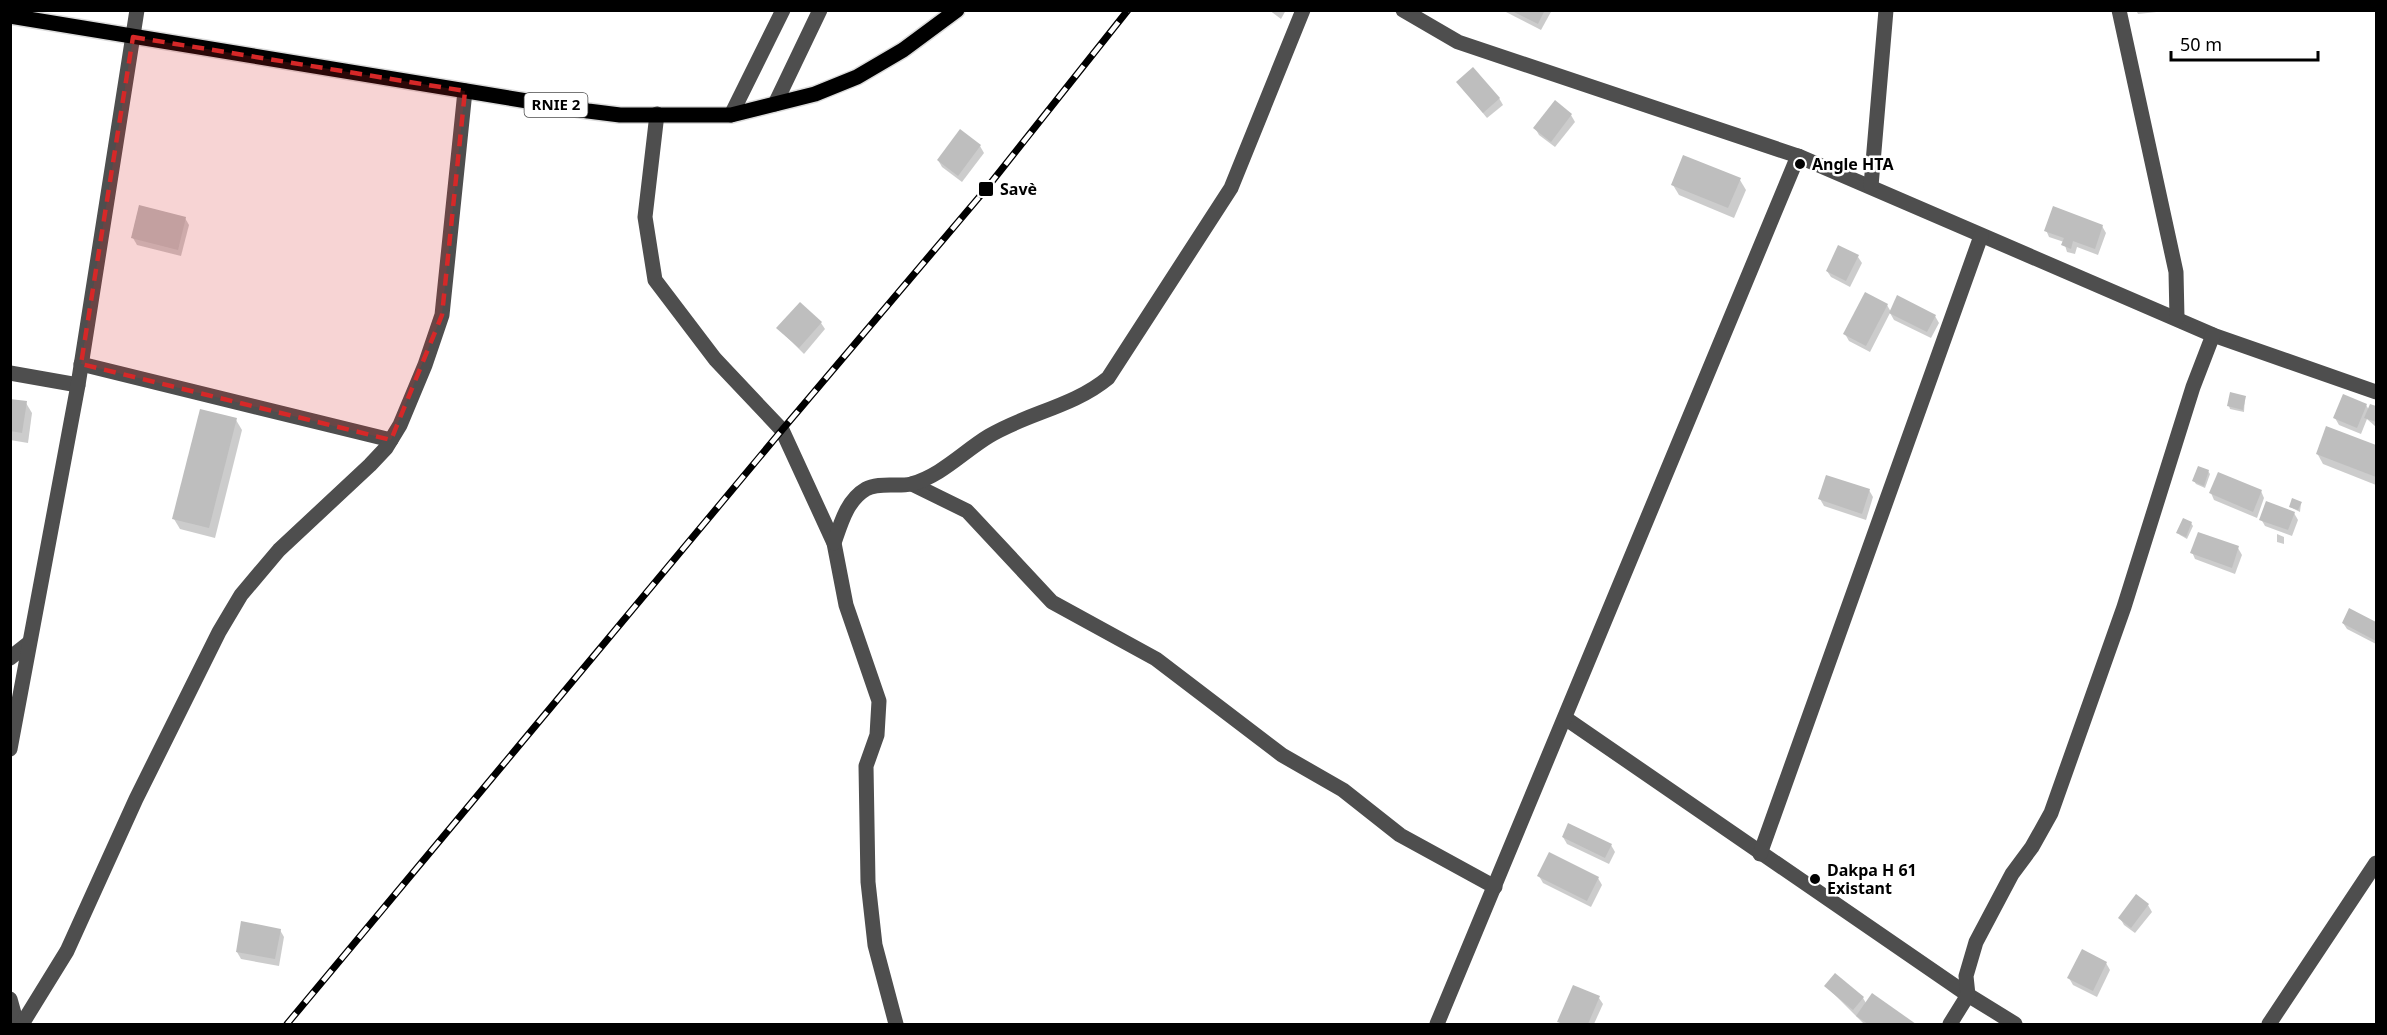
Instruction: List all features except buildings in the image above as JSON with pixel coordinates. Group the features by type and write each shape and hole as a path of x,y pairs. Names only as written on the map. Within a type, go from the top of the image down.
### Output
{"main road":[{"name":"RNIE 2","path":"10,16 133,38 599,112 732,115 815,94 857,77 903,51 957,10"}],"street":[{"path":"10,749 78,385 137,10"},
{"path":"732,115 783,10"},
{"path":"775,104 820,10"},
{"path":"834,543 844,514 855,497 868,487 912,484 953,462 990,436 1091,391 1108,378 1232,188 1303,10"},
{"path":"1402,10 1458,42 1798,156 2213,335 2376,392"},
{"path":"1871,186 1886,10"},
{"path":"2119,10 2176,272 2176,318"},
{"path":"22,1024 67,951 140,790 219,632 241,595 272,558 370,465 391,440 421,376 442,315 465,91"},
{"path":"657,114 645,217 655,280 715,359 782,430 834,543 846,605 879,701 877,735 866,766 868,882 875,945 896,1024"},
{"path":"1437,1024 1798,156"},
{"path":"1760,854 1981,236"},
{"path":"1950,1024 1968,995 1966,976 1976,942 2012,874 2032,847 2051,813 2124,607 2193,387 2213,335"},
{"path":"81,364 391,440"},
{"path":"10,373 78,385"},
{"path":"912,484 967,511 1052,602 1156,659 1282,756 1343,790 1400,835 1495,887"},
{"path":"10,658 29,643"},
{"path":"1565,718 1760,854 1968,995 2015,1024"},
{"path":"2269,1024 2376,862"},
{"path":"10,999 18,1024"}],"highlighted area":[{"path":"133,37 465,91 442,315 391,440 81,364"}],"railway":[{"path":"287,1024 986,189 1128,10"}],"place":[{"name":"Angle HTA","path":"1800,164"},
{"name":"Savè","path":"986,189"},
{"name":"Dakpa H 61 Existant","path":"1815,879"}]}
